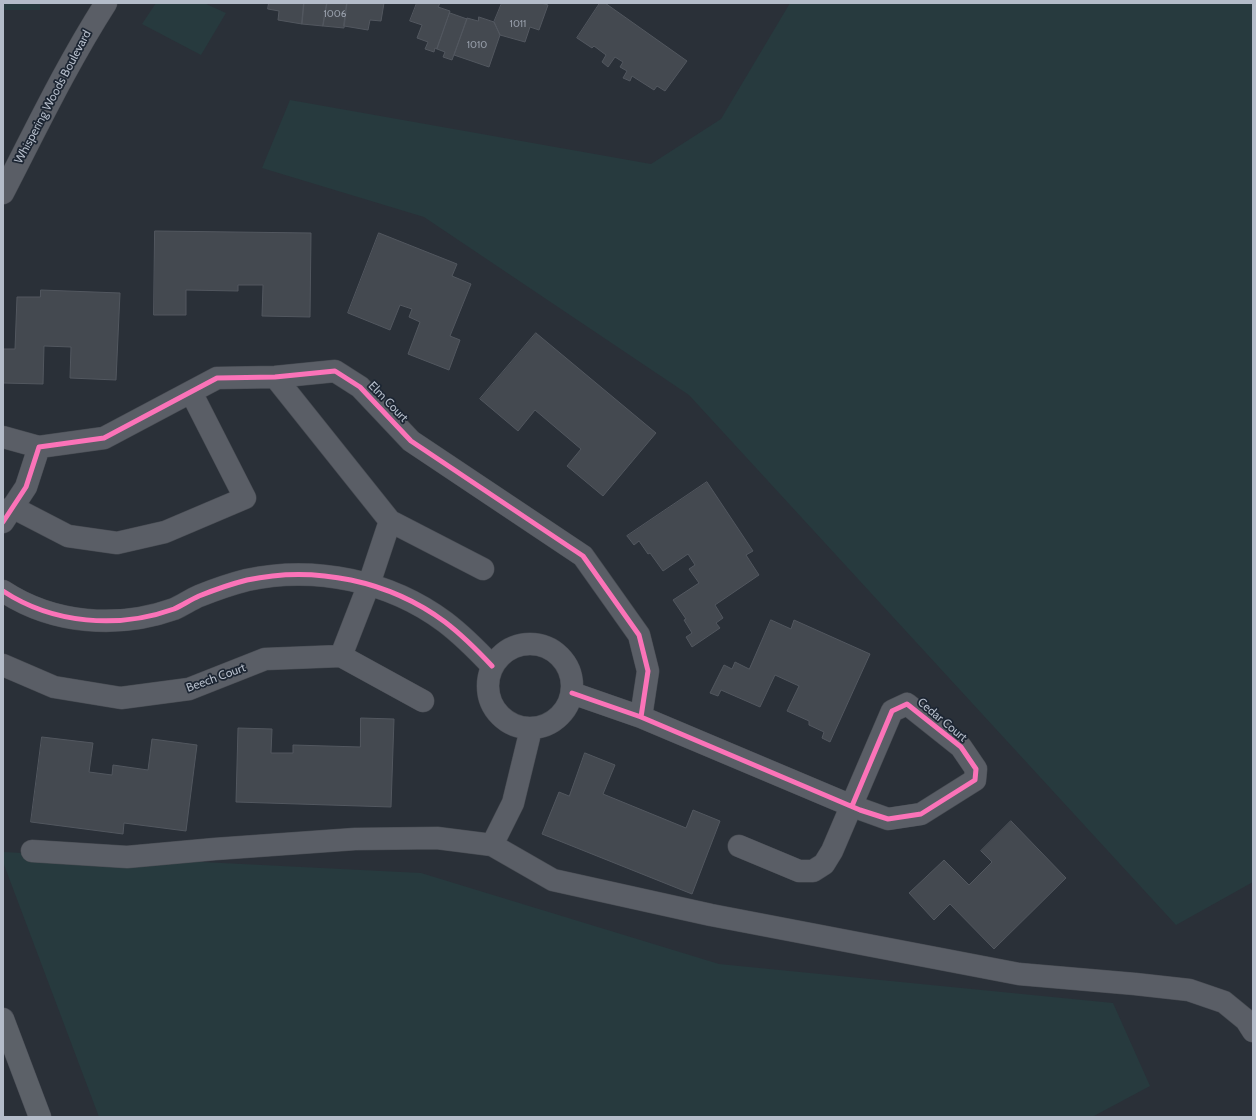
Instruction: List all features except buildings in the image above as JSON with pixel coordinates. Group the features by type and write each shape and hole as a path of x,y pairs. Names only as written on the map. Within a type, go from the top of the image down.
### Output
{"main road":[{"path":"3,1019 40,1117"}],"street":[{"name":"Whispering Woods Boulevard","path":"3,193 77,50 106,3"},
{"name":"Elm Court","path":"3,437 39,447 104,438 217,378 274,377 335,371 360,387 411,440 583,556 639,635 648,671 640,717"},
{"path":"274,377 390,521 483,568"},
{"path":"39,447 26,487 8,515 68,536 117,543 165,532 245,498 192,392"},
{"path":"390,521 369,584 341,656 423,700"},
{"path":"3,591 25,603 43,610 83,620 103,621 144,617 175,608 198,596 248,580 273,576 325,576 369,584 400,596 423,608 465,638 492,666"},
{"path":"528,643 546,646 557,653 566,663 572,680 572,693 562,714 548,724 531,729 513,726 502,719 493,709 487,692 488,674 492,666 503,652 515,646 528,643"},
{"name":"Beech Court","path":"3,665 54,687 121,698 190,689 265,659 341,656"},
{"name":"Cedar Court","path":"572,693 640,717 852,806 888,819 921,814 975,780 976,769 960,747 908,704 892,711 852,806"},
{"path":"492,845 513,803 531,729"},
{"path":"739,846 799,871 813,871 824,864 832,851 852,806"},
{"path":"32,851 127,857 355,839 437,838 492,845 554,880 711,915 1019,974 1189,990 1224,1002 1246,1020 1253,1031"}],"green space":[{"path":"3,3 40,3 40,10 3,10"},
{"path":"156,3 204,3 226,13 201,55 142,24"},
{"path":"790,3 1253,3 1253,882 1176,925 689,395 424,217 262,168 290,100 651,164 721,119"},
{"path":"3,852 421,873 719,964 1113,1003 1150,1086 1092,1117 99,1117 3,862"}],"cycle path":[{"path":"3,522 26,487 39,447 104,438 217,378 275,377 335,371 360,387 411,441 583,556 639,635 648,671 641,717"},
{"path":"3,591 22,602 43,611 86,620 108,621 131,619 174,609 211,592 247,580 299,574 325,576 351,580 376,587 400,596 423,608 445,622 457,632 492,666"},
{"path":"572,693 641,717 860,810 888,819 921,814 975,780 976,769 961,747 907,704 892,711 852,806"}]}
